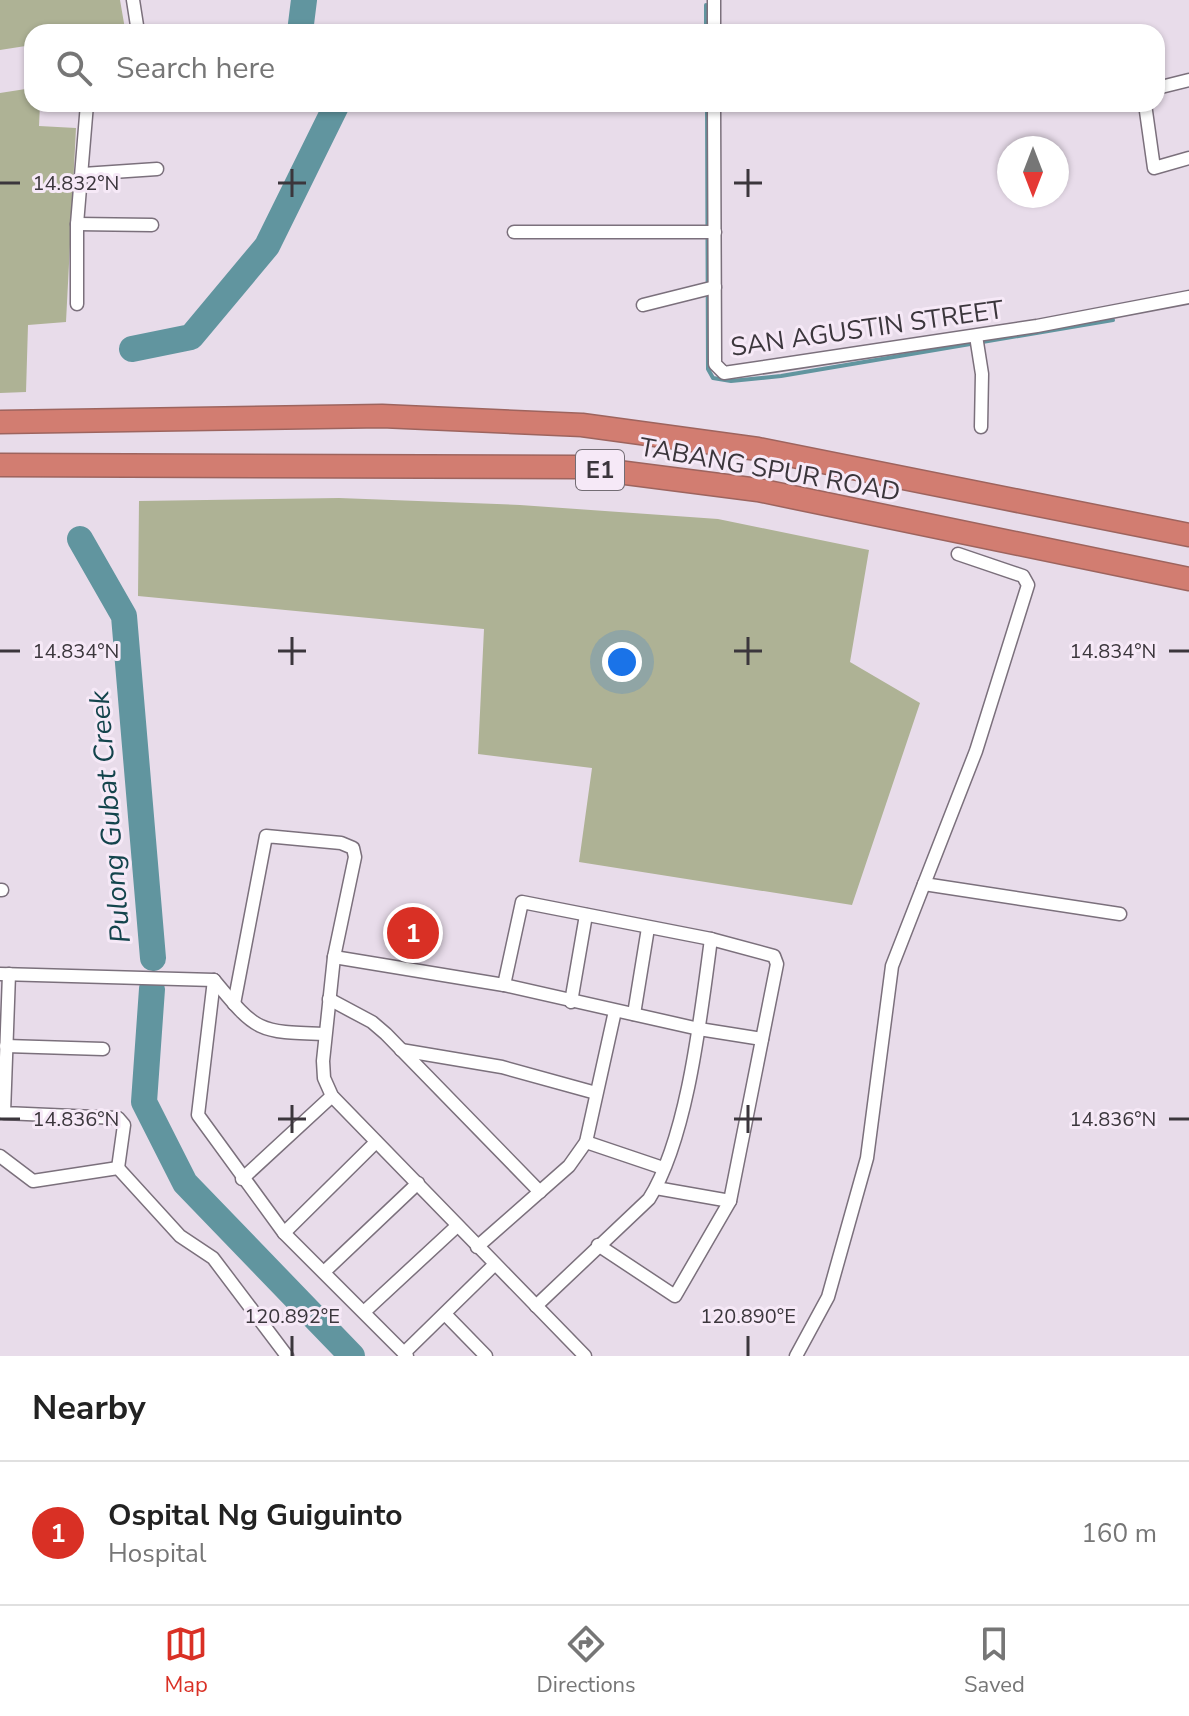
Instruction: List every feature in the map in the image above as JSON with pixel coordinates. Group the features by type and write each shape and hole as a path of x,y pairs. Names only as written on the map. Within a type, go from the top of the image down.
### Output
{"highway":[{"name":"TABANG SPUR ROAD","path":"0,422 382,416 582,425 758,449 1189,535"},
{"name":"TABANG SPUR ROAD","path":"0,465 579,467 758,490 1189,579"}],"street":[{"path":"714,0 714,24"},
{"path":"133,2 137,24"},
{"path":"1165,86 1189,80"},
{"path":"77,304 77,224 87,112"},
{"name":"SAN AGUSTIN STREET","path":"714,112 715,364 724,373 976,336 1189,297"},
{"path":"1146,112 1154,168 1189,158"},
{"path":"83,174 157,169"},
{"path":"77,224 152,225"},
{"path":"514,232 715,232"},
{"path":"643,305 715,287"},
{"path":"976,336 982,374 981,427"},
{"path":"796,1356 828,1297 867,1158 892,966 976,751 1028,585 1023,576 958,554"},
{"path":"234,1004 266,836 341,843 353,848 355,857 334,957 325,1034 324,1078 332,1096 585,1356"},
{"path":"924,884 1120,914"},
{"path":"504,985 522,902 711,939 774,956 777,964 730,1201 675,1296 598,1245"},
{"path":"571,1002 586,915"},
{"path":"634,1014 648,928"},
{"path":"536,1306 649,1199 656,1188 699,1029 711,939"},
{"path":"334,957 504,985 699,1029 762,1039"},
{"path":"118,1168 124,1125 118,1118 4,1113 4,974 214,980 249,1022 259,1028 325,1034"},
{"path":"214,980 198,1115 284,1233 406,1354 494,1265"},
{"path":"329,999 372,1022 540,1192"},
{"path":"477,1247 569,1166 586,1142 615,1011"},
{"path":"6,1046 103,1049"},
{"path":"400,1049 502,1067 596,1093"},
{"path":"242,1179 332,1096"},
{"path":"284,1233 376,1142"},
{"path":"586,1142 663,1168"},
{"path":"0,1156 33,1181 118,1168"},
{"path":"118,1168 180,1236 213,1258 287,1356"},
{"path":"324,1272 418,1183"},
{"path":"656,1188 730,1201"},
{"path":"364,1312 457,1226"},
{"path":"445,1314 486,1356"}],"green space":[{"path":"0,0 120,0 124,24 24,24 24,46 0,50"},
{"path":"24,89 24,112 40,112 39,126 76,128 66,322 28,325 26,392 0,393 0,93"},
{"path":"339,498 520,505 718,519 869,550 850,662 920,703 852,905 579,862 592,768 478,754 484,629 138,596 139,501"}],"waterway":[{"name":"Pulong Gubat Creek","path":"301,24 304,0"},
{"path":"706,5 706,24"},
{"name":"Pulong Gubat Creek","path":"132,349 191,337 267,246 333,112"},
{"path":"707,112 708,369 713,378 731,381 781,376 1113,320"},
{"name":"Pulong Gubat Creek","path":"80,539 124,616 153,958"},
{"name":"Pulong Gubat Creek","path":"152,989 144,1102 185,1183 352,1356"}],"place":[{"name":"Ospital Ng Guiguinto","path":"413,933"}]}
